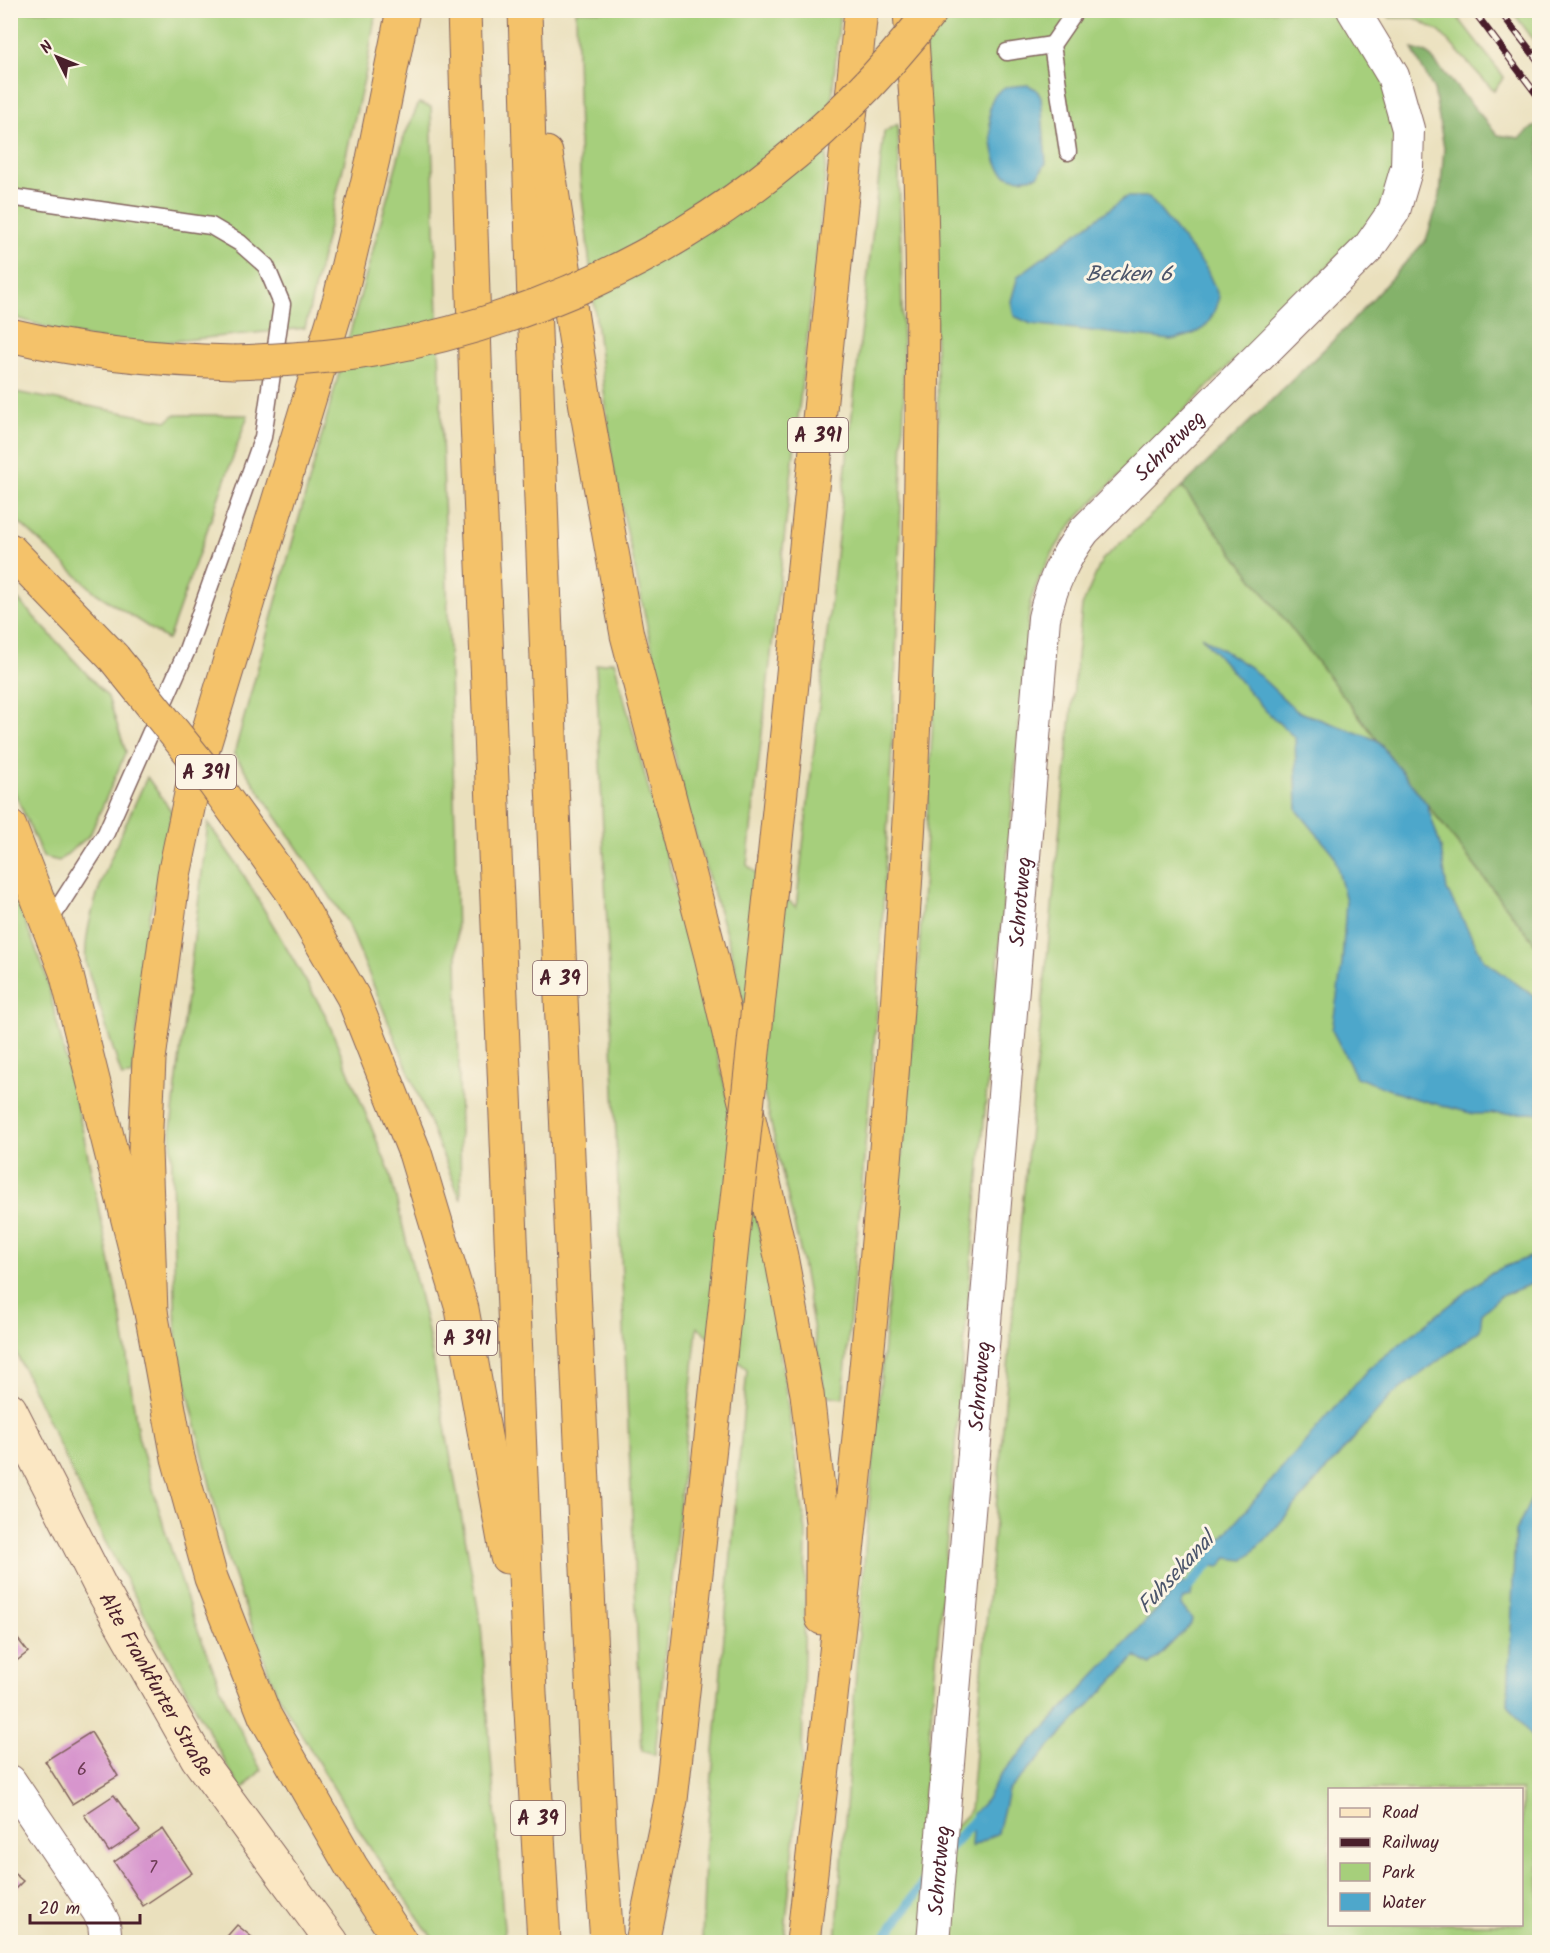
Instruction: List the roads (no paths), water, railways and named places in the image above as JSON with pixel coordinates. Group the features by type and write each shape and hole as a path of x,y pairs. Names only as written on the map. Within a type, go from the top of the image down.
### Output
{"highway":[{"path":"151,1312 145,1150 149,1059 174,875 195,775 340,298 374,159 403,10"},
{"name":"A 39","path":"464,10 477,433 530,1693 544,1942"},
{"name":"A 391","path":"642,1942 672,1800 774,859 861,10"},
{"path":"803,1942 851,1528 898,998 916,694 922,380 920,179 910,10"},
{"path":"10,335 106,354 170,361 234,362 304,359 373,350 442,336 553,299 638,261 698,226 756,186 809,143 860,96 932,10"},
{"path":"525,11 586,407 627,635 711,956 781,1256 807,1395 822,1522 822,1768"},
{"name":"A 39","path":"525,11 536,404 562,1036 600,1845 607,1942"},
{"name":"A 391","path":"10,550 114,658 209,776 291,890 353,997 419,1164 462,1309 530,1693"},
{"path":"10,827 49,922 66,972 151,1312 178,1458 211,1578 265,1716 351,1866 401,1942"}],"street":[{"name":"Schrotweg","path":"933,1942 1044,618 1061,565 1084,531 1369,247 1394,211 1407,167 1408,129 1393,76 1353,10"},
{"name":"Alte Frankfurter Straße","path":"10,1409 100,1586 197,1758 332,1942"},
{"path":"10,1781 98,1911 104,1923 106,1942"}],"lane":[{"path":"1068,152 1052,45 1076,10"},
{"path":"1007,51 1052,45"},
{"path":"10,197 212,226 240,243 266,266 282,304 263,437 188,650 106,834 49,922"}],"water":[{"path":"1028,85 1036,89 1041,97 1046,163 1038,176 1025,179 1007,175 997,163 992,144 990,107 1000,90 1011,86"},
{"name":"Becken 6","path":"1126,197 1149,197 1206,268 1219,297 1212,316 1204,328 1191,335 1171,340 1031,324 1014,316 1011,301 1018,276"},
{"path":"1201,636 1250,667 1297,711 1377,740 1427,804 1441,848 1447,890 1484,960 1539,1000 1539,1113 1474,1114 1406,1096 1356,1077 1332,1030 1342,964 1346,901 1334,855 1297,810 1295,738 1266,711"},
{"path":"1539,1253 1539,1281 1501,1296 1482,1313 1480,1330 1391,1396 1266,1539 1244,1560 1227,1558 1219,1567 1208,1565 1207,1557 1214,1547 1368,1369 1492,1272"},
{"path":"1539,1484 1540,1748 1508,1704 1515,1532"},
{"path":"1182,1583 1188,1583 1192,1589 1191,1597 1184,1599 1181,1605 1192,1619 1191,1624 1150,1665 1136,1656 1008,1791 998,1833 971,1847 973,1814 986,1800 1001,1774"}],"waterway":[{"name":"Fuhsekanal","path":"1181,1595 1217,1555"},
{"name":"Fuhsekanal","path":"950,1847 982,1812"},
{"name":"Fuhsekanal","path":"882,1942 930,1874"}],"railway":[{"path":"1473,10 1540,99"},
{"path":"1499,10 1540,63"}]}
